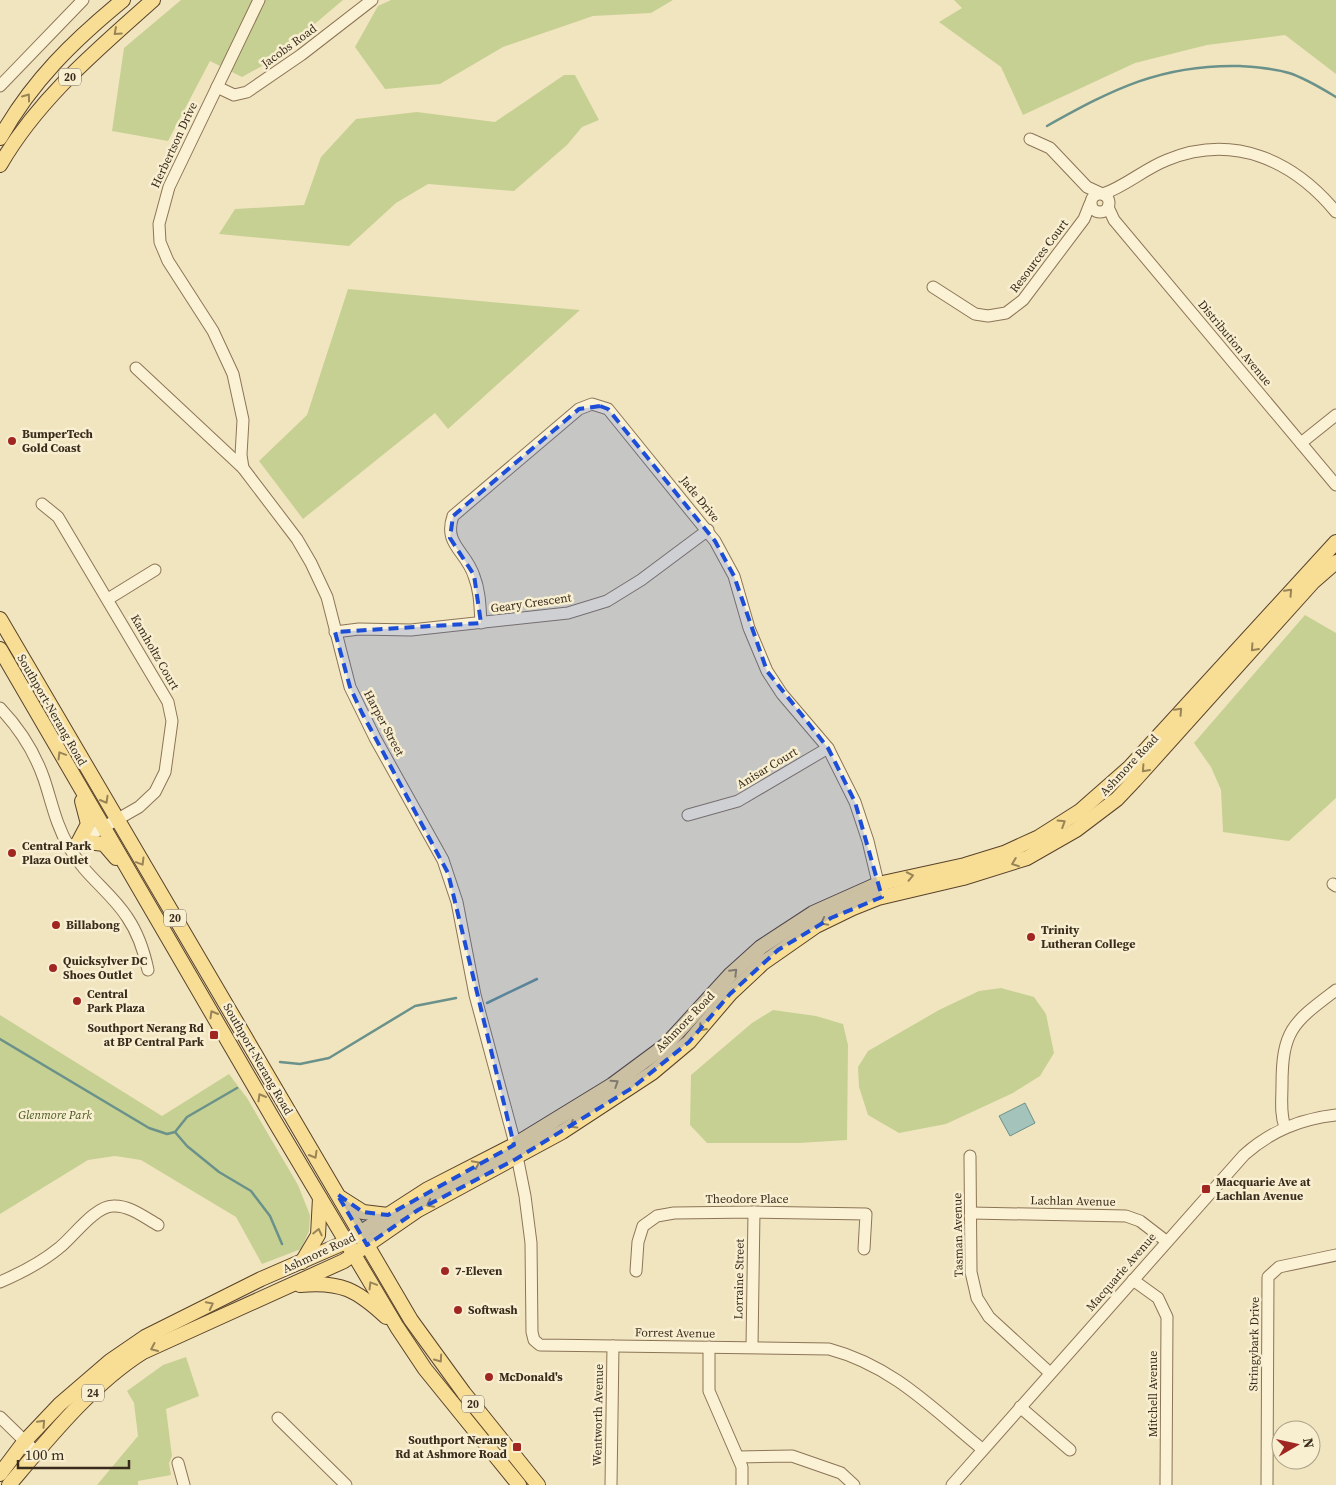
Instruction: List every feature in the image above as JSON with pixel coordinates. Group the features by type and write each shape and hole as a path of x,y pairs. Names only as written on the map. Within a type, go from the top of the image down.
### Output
{"main road":[{"name":"20","path":"0,138 51,64 80,35 123,0"},
{"name":"20","path":"0,165 21,130 40,108 77,69 153,0"},
{"name":"Ashmore Road","path":"9,1485 102,1383 125,1364 144,1352 292,1286 354,1255 363,1240 390,1222 418,1210 515,1152 562,1132 652,1073 689,1042 730,994 778,950 880,891 1004,853 1039,837 1080,812 1130,767 1336,542"},
{"name":"Ashmore Road","path":"880,891 963,878 1006,866 1051,845 1096,815 1135,780 1313,582 1336,562"},
{"name":"Southport-Nerang Road","path":"0,619 110,823 411,1320 444,1366 538,1485"},
{"name":"Southport-Nerang Road","path":"0,648 78,782 110,823 128,868 397,1327 425,1369 520,1485"},
{"path":"74,844 87,828 88,820 78,782"},
{"path":"74,844 104,844 120,864 128,868"},
{"path":"336,1194 363,1212 390,1222 378,1264"},
{"path":"301,1262 318,1235 320,1197"},
{"name":"Ashmore Road","path":"0,1474 24,1442 60,1404 94,1373 145,1337 261,1279 346,1242 363,1240"},
{"path":"292,1286 319,1284 345,1287 370,1303 397,1327"}],"street":[{"path":"0,86 83,0"},
{"name":"Herbertson Drive","path":"242,468 241,455 244,430 239,393 225,352 168,262 160,242 159,224 169,187 259,0"},
{"name":"Jacobs Road","path":"217,87 234,94 247,92 301,55 372,0"},
{"name":"Distribution Avenue","path":"1030,139 1050,148 1087,187 1336,485"},
{"path":"1100,203 1116,190 1170,159 1200,152 1232,151 1256,155 1282,164 1312,185 1336,212"},
{"name":"Resources Court","path":"933,287 968,311 981,316 995,316 1010,311 1023,300 1084,219 1100,203"},
{"name":"Harper Street","path":"136,368 242,468 297,539 311,563 326,597 350,688 436,847 448,873 457,902 475,994 515,1152"},
{"name":"Jade Drive","path":"481,623 479,595 474,575 450,538 448,528 453,516 579,409 592,404 608,409 708,530 734,576 749,628 767,671 782,694 828,748 855,802 868,841 880,891"},
{"path":"1301,443 1336,415"},
{"name":"Kamholtz Court","path":"42,504 58,517 168,702 172,716 165,772 155,792 138,807 74,844"},
{"name":"Geary Crescent","path":"335,632 359,629 410,630 568,614 607,601 641,580 708,530"},
{"path":"108,599 156,570"},
{"path":"0,708 20,731 36,761 56,822 74,844 85,871 128,917 142,944 148,970"},
{"name":"Anisar Court","path":"688,815 738,801 828,748"},
{"path":"1286,1127 1282,1114 1282,1058 1285,1045 1296,1023 1336,990"},
{"name":"Macquarie Avenue","path":"957,1483 982,1449 1244,1155 1260,1141 1286,1127 1310,1119 1336,1115"},
{"name":"Forrest Avenue","path":"515,1152 530,1230 532,1332 534,1340 540,1345 829,1349 856,1356 894,1376 982,1449"},
{"name":"Tasman Avenue","path":"970,1156 971,1272 977,1298 989,1317 1050,1373"},
{"path":"0,1282 22,1273 59,1248 97,1212 110,1205 124,1207 158,1225"},
{"name":"Lorraine Street","path":"752,1347 754,1212"},
{"name":"Theodore Place","path":"636,1271 638,1242 643,1226 657,1216 674,1213 866,1214 864,1249"},
{"name":"Lachlan Avenue","path":"971,1213 1126,1216 1140,1221 1166,1241"},
{"name":"Stringybark Drive","path":"1267,1485 1268,1277 1279,1267 1336,1255"},
{"name":"Mitchell Avenue","path":"1136,1276 1159,1291 1167,1322 1166,1485"},
{"name":"Wentworth Avenue","path":"612,1485 613,1346"},
{"path":"709,1347 709,1391 742,1467 742,1485"},
{"path":"1020,1407 1070,1450"},
{"path":"0,1418 37,1453"},
{"path":"278,1418 346,1485"},
{"path":"738,1457 792,1456 841,1473 854,1485"},
{"path":"178,1463 184,1485"}],"highlighted area":[{"path":"600,406 608,409 715,541 734,576 767,671 828,748 855,802 882,897 831,918 778,950 730,994 689,1042 632,1088 516,1159 418,1210 367,1245 337,1194 363,1212 388,1215 514,1145 448,873 362,713 350,687 335,632 481,623 474,575 450,538 453,516 579,409"}],"green space":[{"path":"181,0 343,0 271,61 242,77 210,61 168,141 112,131 124,48"},
{"path":"391,0 673,0 651,13 593,16 503,47 440,84 385,89 355,47 378,6"},
{"path":"954,0 1336,0 1336,74 1285,35 1207,45 1135,63 1023,115 1001,67 939,22 962,8"},
{"path":"564,75 575,75 599,120 582,127 567,145 514,191 428,184 396,203 349,246 219,234 235,209 304,205 321,157 356,119 417,112 495,122"},
{"path":"348,289 580,310 448,429 435,413 303,519 259,461 307,415"},
{"path":"1305,615 1336,633 1336,798 1289,841 1223,832 1221,790 1211,767 1194,743"},
{"path":"1001,988 1034,997 1046,1014 1054,1053 1040,1076 1013,1093 946,1124 899,1133 868,1115 859,1087 858,1067 868,1051 939,1010 979,991"},
{"path":"773,1010 816,1016 843,1024 848,1045 847,1140 799,1143 707,1143 690,1125 691,1075 752,1023"},
{"name":"Glenmore Park","path":"0,1015 162,1116 229,1074 247,1098 298,1185 310,1215 309,1231 301,1249 262,1264 236,1217 141,1160 115,1156 88,1160 0,1214"},
{"path":"186,1357 199,1396 166,1409 172,1456 169,1463 171,1475 138,1481 138,1485 97,1485 138,1436 134,1403 127,1391 163,1365"}],"water":[{"path":"1025,1103 1035,1123 1010,1136 999,1116"}],"waterway":[{"path":"1047,126 1094,101 1139,81 1186,69 1212,66 1246,66 1283,71 1307,80 1336,97"},
{"path":"487,1003 537,979"},
{"path":"280,1062 300,1064 329,1058 415,1006 456,998"},
{"path":"0,1039 149,1128 167,1134 175,1132 187,1117 237,1088"},
{"path":"175,1132 187,1146 219,1172 251,1191 270,1216 282,1244"}],"place":[{"name":"BumperTech Gold Coast","path":"12,441"},
{"name":"Central Park Plaza Outlet","path":"12,853"},
{"name":"Billabong","path":"56,925"},
{"name":"Trinity Lutheran College","path":"1031,937"},
{"name":"Quicksylver DC Shoes Outlet","path":"53,968"},
{"name":"Central Park Plaza","path":"77,1001"},
{"name":"Southport Nerang Rd at BP Central Park","path":"214,1035"},
{"name":"Macquarie Ave at Lachlan Avenue","path":"1206,1189"},
{"name":"7-Eleven","path":"445,1271"},
{"name":"Softwash","path":"458,1310"},
{"name":"McDonald's","path":"489,1377"},
{"name":"Southport Nerang Rd at Ashmore Road","path":"517,1447"}]}
